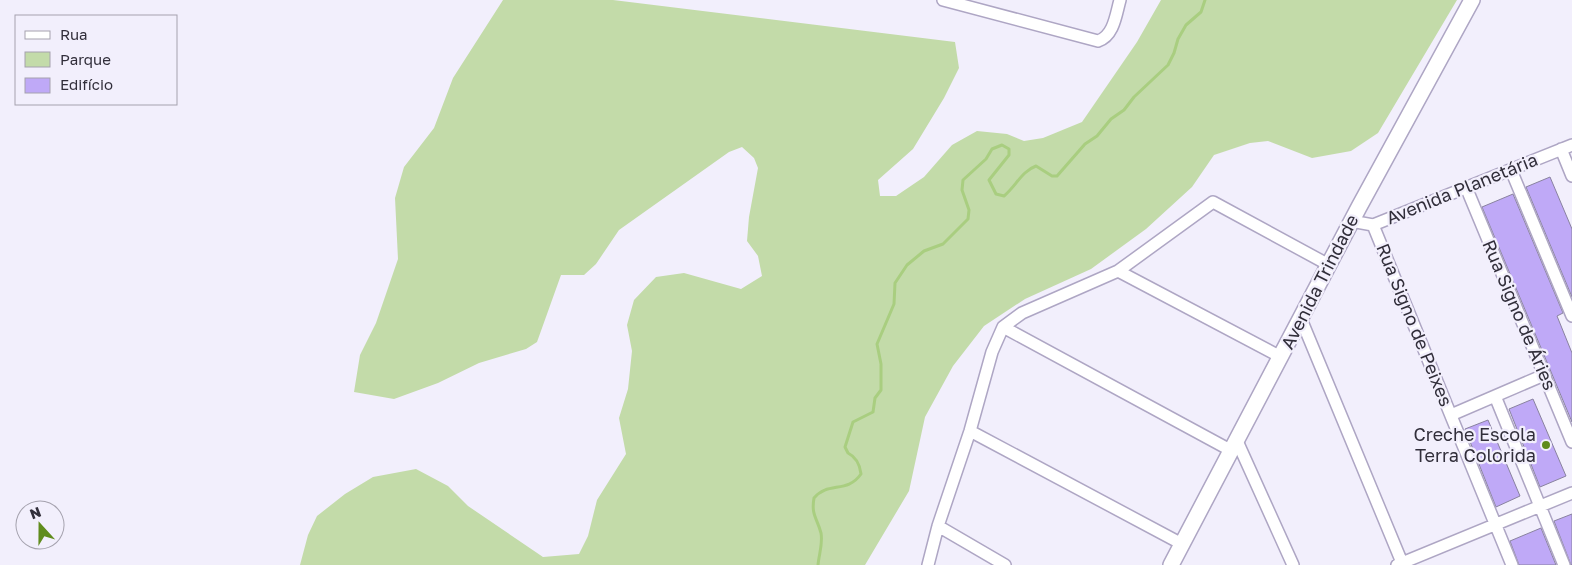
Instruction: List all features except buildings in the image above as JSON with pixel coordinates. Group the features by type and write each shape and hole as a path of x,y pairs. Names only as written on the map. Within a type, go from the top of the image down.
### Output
{"main road":[{"name":"Avenida Trindade","path":"1171,565 1351,221 1472,0"}],"street":[{"path":"943,0 1098,41 1104,38 1111,30 1120,0"},
{"path":"1567,147 1572,176"},
{"name":"Avenida Planetária","path":"1351,221 1373,225 1567,147"},
{"path":"1511,170 1572,316"},
{"name":"Rua Signo de Áries","path":"1466,187 1572,442"},
{"path":"928,565 938,526 970,431 992,352 1004,327 1022,313 1118,271 1213,202 1329,265"},
{"name":"Rua Signo de Peixes","path":"1373,225 1512,565"},
{"path":"1118,271 1281,357"},
{"path":"1301,319 1401,564 1572,493"},
{"path":"1004,327 1234,446 1293,565"},
{"path":"1451,415 1544,375"},
{"path":"1495,396 1564,565"},
{"path":"970,431 1182,544"},
{"path":"938,526 1005,565"}],"green space":[{"path":"503,0 613,0 955,42 959,68 944,98 913,149 878,180 880,196 896,196 924,177 952,145 977,131 1007,134 1024,141 1043,138 1082,122 1137,42 1161,0 1457,0 1378,133 1351,151 1312,158 1268,141 1250,143 1214,155 1192,187 1146,229 1091,269 1025,299 984,326 953,366 925,417 909,491 865,565 300,565 308,535 317,516 345,494 373,477 416,469 448,486 468,506 543,557 579,554 588,536 597,500 626,454 619,418 628,389 632,351 627,325 634,300 656,277 684,273 741,289 762,276 758,256 747,241 749,217 758,168 754,158 742,147 729,152 619,230 596,264 584,275 561,275 537,342 526,349 479,363 438,383 394,399 354,392 360,355 376,323 398,259 395,198 404,167 434,128 453,78"}],"waterway":[{"path":"818,565 821,533 814,513 814,498 825,490 850,484 861,474 860,467 845,447 853,422 873,412 875,398 881,390 881,364 877,344 894,304 895,283 907,265 924,251 943,244 968,219 969,210 962,190 963,180 986,159 992,149 1002,145 1009,149 1009,155 989,180 996,194 1004,196 1027,171 1036,166 1052,176 1057,176 1085,144 1097,136 1111,119 1124,110 1134,97 1168,65 1178,39 1186,25 1201,12 1205,0"}],"place":[{"name":"Creche Escola Terra Colorida","path":"1546,445"}]}
